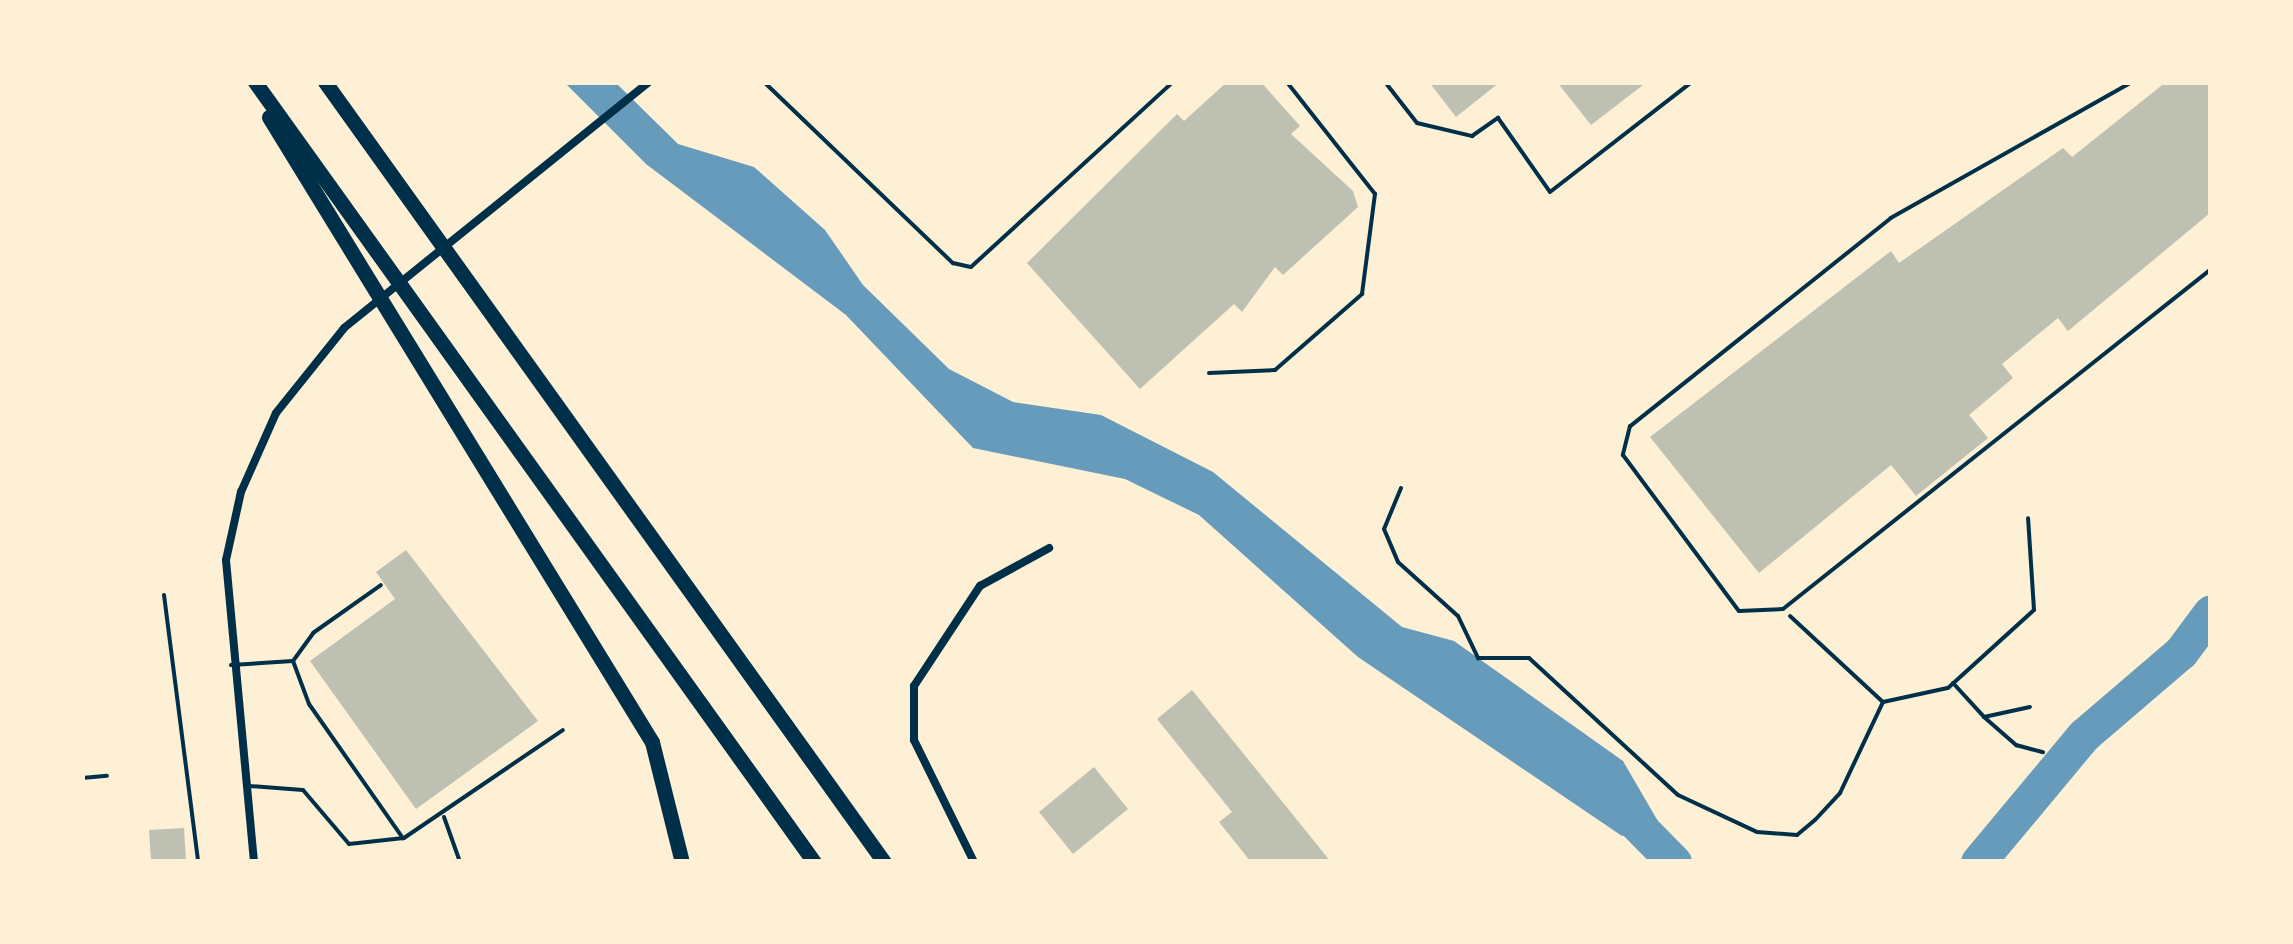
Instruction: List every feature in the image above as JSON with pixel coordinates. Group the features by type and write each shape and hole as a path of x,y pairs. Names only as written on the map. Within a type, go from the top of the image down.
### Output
{"highway":[{"path":"253,82 814,862"},
{"path":"253,82 350,254 652,742 682,862"},
{"path":"325,82 884,862"}],"street":[{"path":"254,862 232,666 230,532 276,413 344,328 578,134 645,85"},
{"path":"974,862 914,740 914,686 980,586 1049,548"}],"lane":[{"path":"768,84 953,262 972,267 1173,82"},
{"path":"1209,373 1276,370 1362,294 1374,194 1287,82"},
{"path":"1385,82 1418,123 1472,136 1498,118 1550,192 1692,82"},
{"path":"2132,82 1891,218 1630,426 1624,456 1739,611 1783,609 2210,270"},
{"path":"232,666 293,661 313,633 381,585"},
{"path":"164,595 198,862"},
{"path":"293,661 308,704 404,838"},
{"path":"248,786 303,790 349,844 404,838 444,818 563,730"},
{"path":"82,778 107,776"},
{"path":"444,818 460,862"}],"path":[{"path":"1401,488 1384,530 1398,562 1458,616 1478,658 1529,658 1678,795 1757,832 1797,835 1814,820 1840,793 1883,702"},
{"path":"1883,702 1953,684 2034,610 2028,518"},
{"path":"1783,609 1883,702"},
{"path":"1953,684 2016,745 2043,752"},
{"path":"1984,717 2030,707"}],"water":[{"path":"565,83 616,83 678,144 754,167 825,230 863,285 949,369 1013,402 1101,415 1213,472 1402,627 1454,641 1623,761 1659,823 1622,836 1358,657 1199,515 1125,479 973,448 846,315 646,164"}],"building":[{"path":"1227,82 1261,82 1300,126 1291,134 1353,191 1358,207 1283,275 1275,267 1242,312 1234,304 1140,389 1027,263 1177,114 1184,121"},
{"path":"1429,82 1500,82 1456,117"},
{"path":"1557,82 1647,82 1591,125"},
{"path":"2166,82 2210,82 2210,213 2068,331 2058,318 2002,364 2013,378 1969,415 1988,438 1916,496 1891,465 1759,573 1650,437 1891,251 1899,263 2063,148 2072,157"},
{"path":"406,550 538,721 416,809 310,661 395,599 376,572"},
{"path":"1192,690 1331,862 1251,862 1219,822 1232,812 1157,719"},
{"path":"1094,767 1128,809 1073,854 1039,812"},
{"path":"184,828 186,862 151,862 149,830"}],"waterway":[{"path":"1978,862 2084,735 2181,652 2210,613"},
{"path":"1608,795 1674,862"}]}
